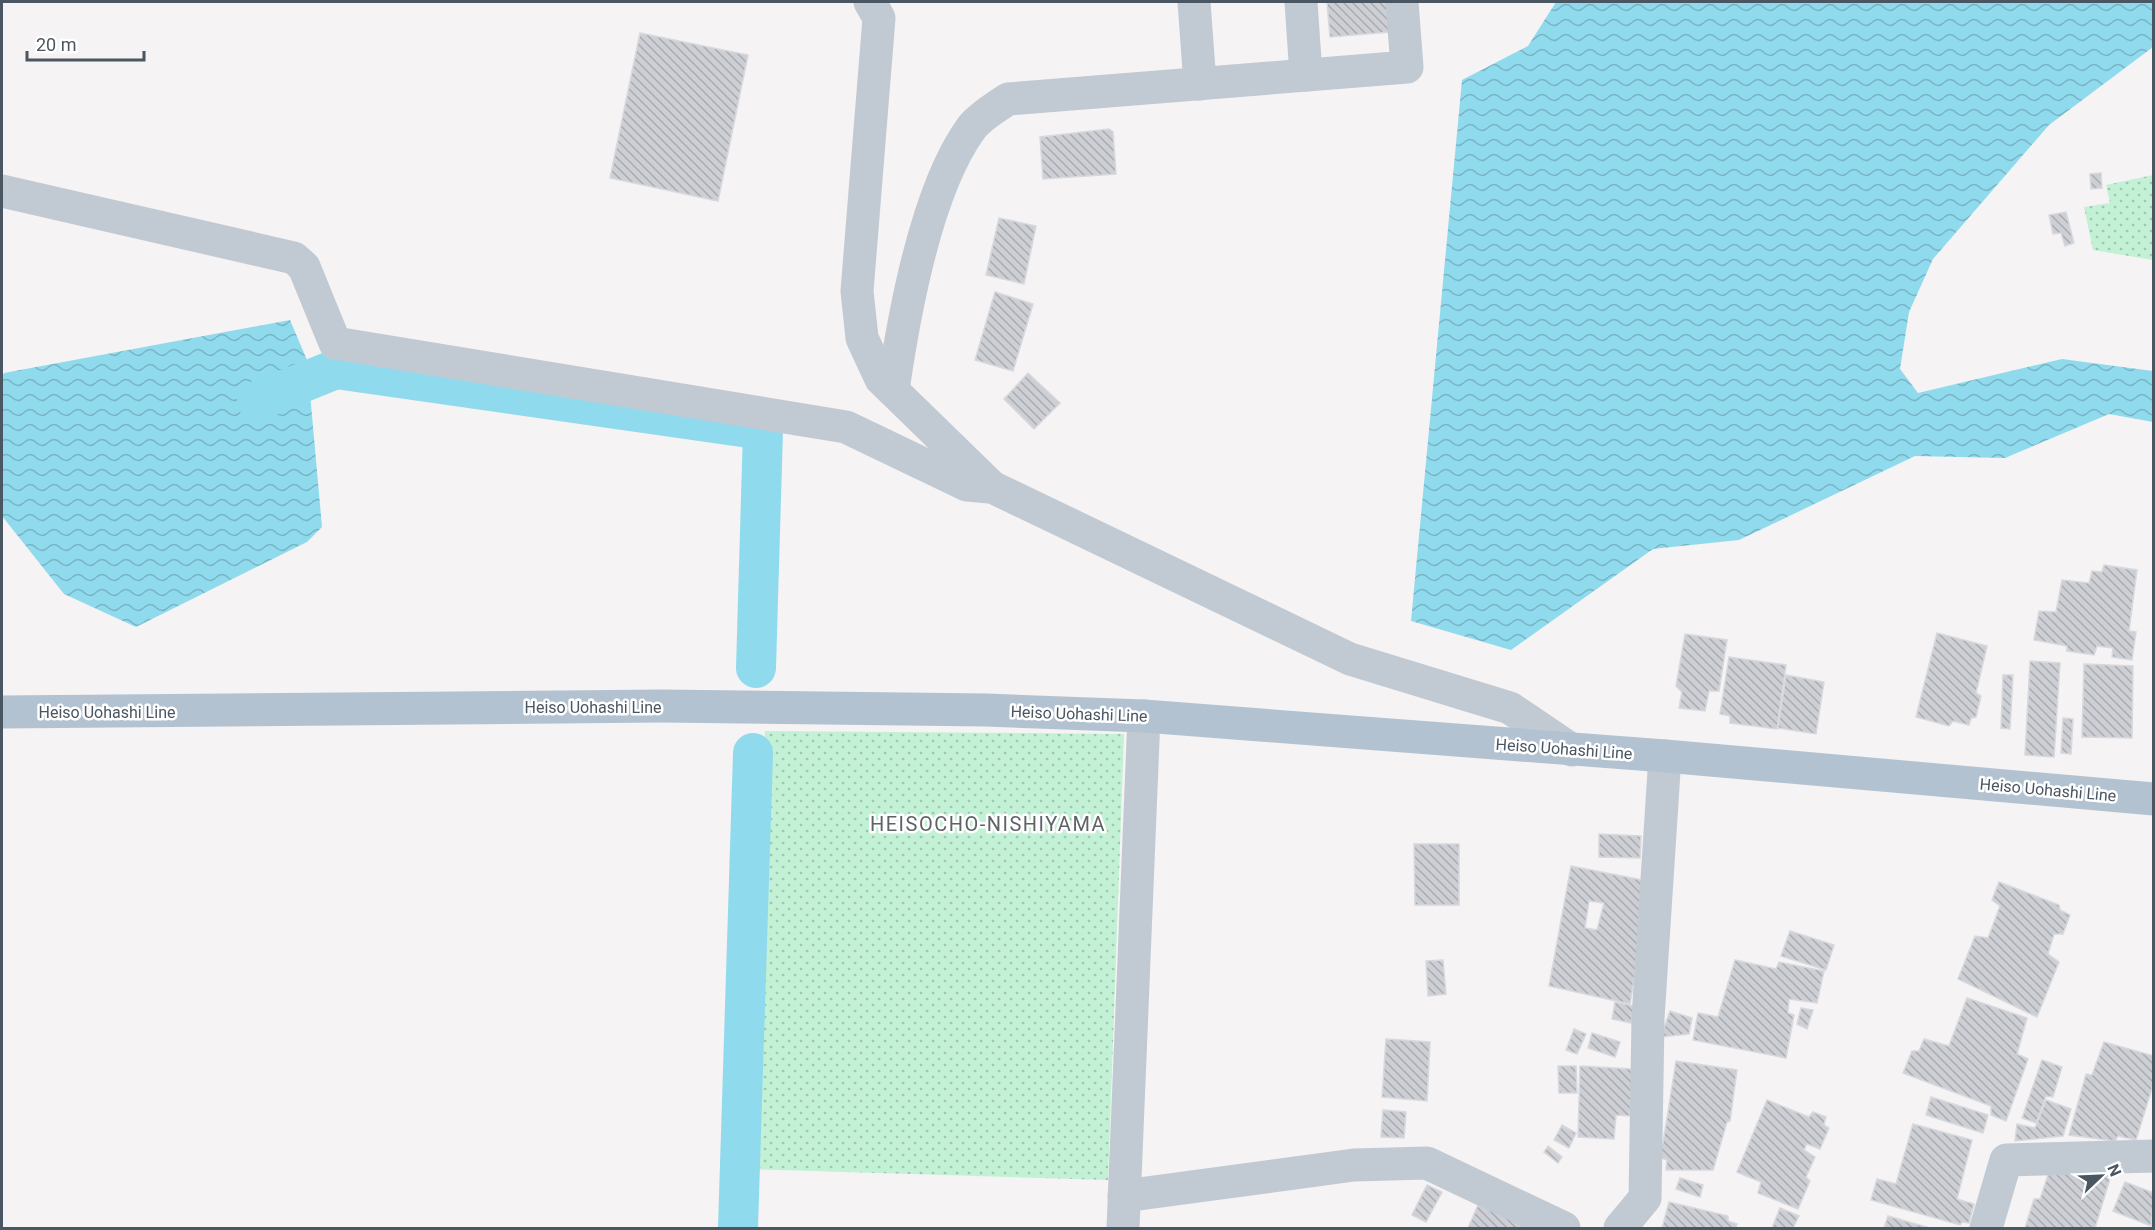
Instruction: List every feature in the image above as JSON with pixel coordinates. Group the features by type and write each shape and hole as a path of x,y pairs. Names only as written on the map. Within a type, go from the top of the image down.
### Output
{"main road":[{"name":"Heiso Uohashi Line","path":"2,712 662,706 986,710 1144,716 1665,756 2154,799"}],"street":[{"path":"870,2 879,18 857,291 862,338 881,378 992,487 1350,659 1510,708 1572,750"},
{"path":"1194,2 1200,84"},
{"path":"1301,2 1306,75"},
{"path":"893,390 901,331 926,232 953,160 972,128 984,114 1008,99 1407,67 1402,2"},
{"path":"2,191 294,258 304,267 335,343 846,428 967,485 992,487"},
{"path":"1124,1228 1144,716"},
{"path":"1620,1228 1645,1197 1648,1018 1665,756"},
{"path":"1986,1228 2006,1160 2154,1156"},
{"path":"1124,1196 1354,1164 1427,1163 1564,1228"}],"green space":[{"path":"2153,175 2153,260 2093,250 2084,207 2110,203 2106,185"},
{"path":"765,731 1124,734 1108,1180 743,1169"}],"water":[{"path":"1556,2 2153,2 2153,47 2049,125 1933,259 1909,312 1900,369 1918,393 2062,359 2153,371 2153,422 2109,414 2005,458 1915,456 1739,540 1653,549 1511,650 1411,621 1462,80 1528,46"},
{"path":"290,320 307,360 322,527 307,542 136,627 64,594 2,516 2,377 4,373"}],"building":[{"path":"1327,2 1388,2 1390,32 1330,37"},
{"path":"640,33 748,55 718,201 610,178"},
{"path":"1109,129 1113,132 1116,174 1043,179 1040,137"},
{"path":"2101,173 2102,188 2091,189 2090,174"},
{"path":"2066,212 2074,243 2065,246 2061,233 2053,234 2049,215"},
{"path":"999,218 1036,226 1024,284 986,275"},
{"path":"995,292 1033,304 1013,371 975,360"},
{"path":"1028,373 1060,403 1034,429 1004,399"},
{"path":"2104,565 2137,570 2129,631 2136,632 2132,660 2112,657 2113,648 2097,646 2094,655 2067,651 2067,646 2034,640 2039,611 2056,612 2062,580 2089,583 2092,571 2102,572"},
{"path":"1937,633 1987,646 1976,693 1981,696 1976,717 1971,718 1969,725 1953,721 1949,726 1916,717"},
{"path":"1685,634 1727,640 1719,691 1709,691 1705,711 1679,708 1682,692 1676,686"},
{"path":"1729,657 1786,665 1777,729 1730,723 1730,716 1720,714"},
{"path":"2030,661 2060,663 2054,757 2025,755"},
{"path":"2084,664 2133,666 2132,738 2082,737"},
{"path":"1786,675 1824,682 1816,734 1778,728"},
{"path":"2003,675 2013,675 2010,729 2001,728"},
{"path":"2063,718 2073,719 2071,754 2061,753"},
{"path":"1599,834 1641,836 1640,858 1599,857"},
{"path":"1414,844 1459,844 1459,905 1415,905"},
{"path":"1571,866 1642,880 1646,905 1630,1004 1549,986","holes":["1589,901 1604,903 1597,930 1585,928"]},
{"path":"1999,882 2059,905 2060,910 2070,915 2063,934 2054,934 2048,954 2059,962 2037,1017 1958,979 1975,936 1988,938 2000,906 1992,900"},
{"path":"1790,931 1834,945 1826,970 1781,956"},
{"path":"1443,960 1446,994 1428,996 1426,961"},
{"path":"1735,960 1776,969 1779,962 1824,971 1817,1003 1789,999 1788,1013 1794,1015 1786,1058 1693,1040 1698,1013 1718,1017"},
{"path":"1967,998 2027,1018 2017,1054 2028,1059 2006,1121 1991,1115 1991,1106 1903,1073 1912,1051 1919,1051 1924,1039 1949,1046"},
{"path":"1615,1002 1634,1006 1631,1023 1612,1019"},
{"path":"1801,1008 1813,1010 1807,1029 1797,1024"},
{"path":"1670,1011 1692,1018 1689,1034 1661,1037"},
{"path":"1574,1029 1586,1034 1577,1054 1566,1050"},
{"path":"1592,1033 1620,1042 1615,1057 1588,1048"},
{"path":"1386,1039 1430,1042 1427,1101 1382,1097"},
{"path":"2104,1042 2154,1056 2154,1082 2136,1140 2118,1136 2115,1141 2069,1135 2086,1074 2092,1075"},
{"path":"2042,1060 2062,1067 2053,1097 2046,1096 2036,1123 2022,1118"},
{"path":"1676,1061 1737,1070 1730,1121 1727,1122 1713,1170 1666,1170 1667,1160 1658,1157 1660,1143 1663,1143"},
{"path":"1558,1066 1576,1066 1577,1093 1559,1093"},
{"path":"1580,1066 1633,1069 1630,1116 1616,1115 1614,1139 1578,1137"},
{"path":"1931,1097 1988,1115 1983,1133 1926,1115"},
{"path":"1767,1100 1809,1117 1813,1112 1826,1117 1824,1125 1829,1128 1820,1149 1807,1144 1804,1150 1815,1157 1806,1177 1810,1181 1798,1209 1758,1193 1761,1182 1737,1172"},
{"path":"2046,1100 2071,1109 2063,1136 2015,1141 2017,1124 2035,1128"},
{"path":"1383,1110 1406,1112 1404,1138 1381,1137"},
{"path":"1913,1124 1972,1140 1957,1199 1974,1204 1969,1223 1962,1222 1960,1225 1871,1200 1877,1179 1896,1184"},
{"path":"1562,1125 1576,1133 1569,1148 1554,1140"},
{"path":"1548,1146 1562,1157 1558,1163 1544,1152"},
{"path":"2050,1169 2113,1169 2095,1228 2025,1228 2034,1199 2040,1199"},
{"path":"1680,1178 1703,1185 1700,1197 1676,1189"},
{"path":"2125,1182 2154,1193 2151,1226 2113,1211"},
{"path":"1427,1185 1442,1192 1426,1222 1412,1215"},
{"path":"1669,1202 1728,1216 1728,1221 1737,1224 1736,1228 1662,1228"},
{"path":"1478,1205 1528,1227 1468,1228"},
{"path":"1780,1208 1799,1216 1793,1228 1772,1228"},
{"path":"1888,1216 1930,1228 1884,1228"}],"waterway":[{"path":"257,401 336,369 763,430 756,668"},
{"path":"738,1228 753,753"}],"district":[{"name":"HEISOCHO-NISHIYAMA","path":"988,824"}]}
